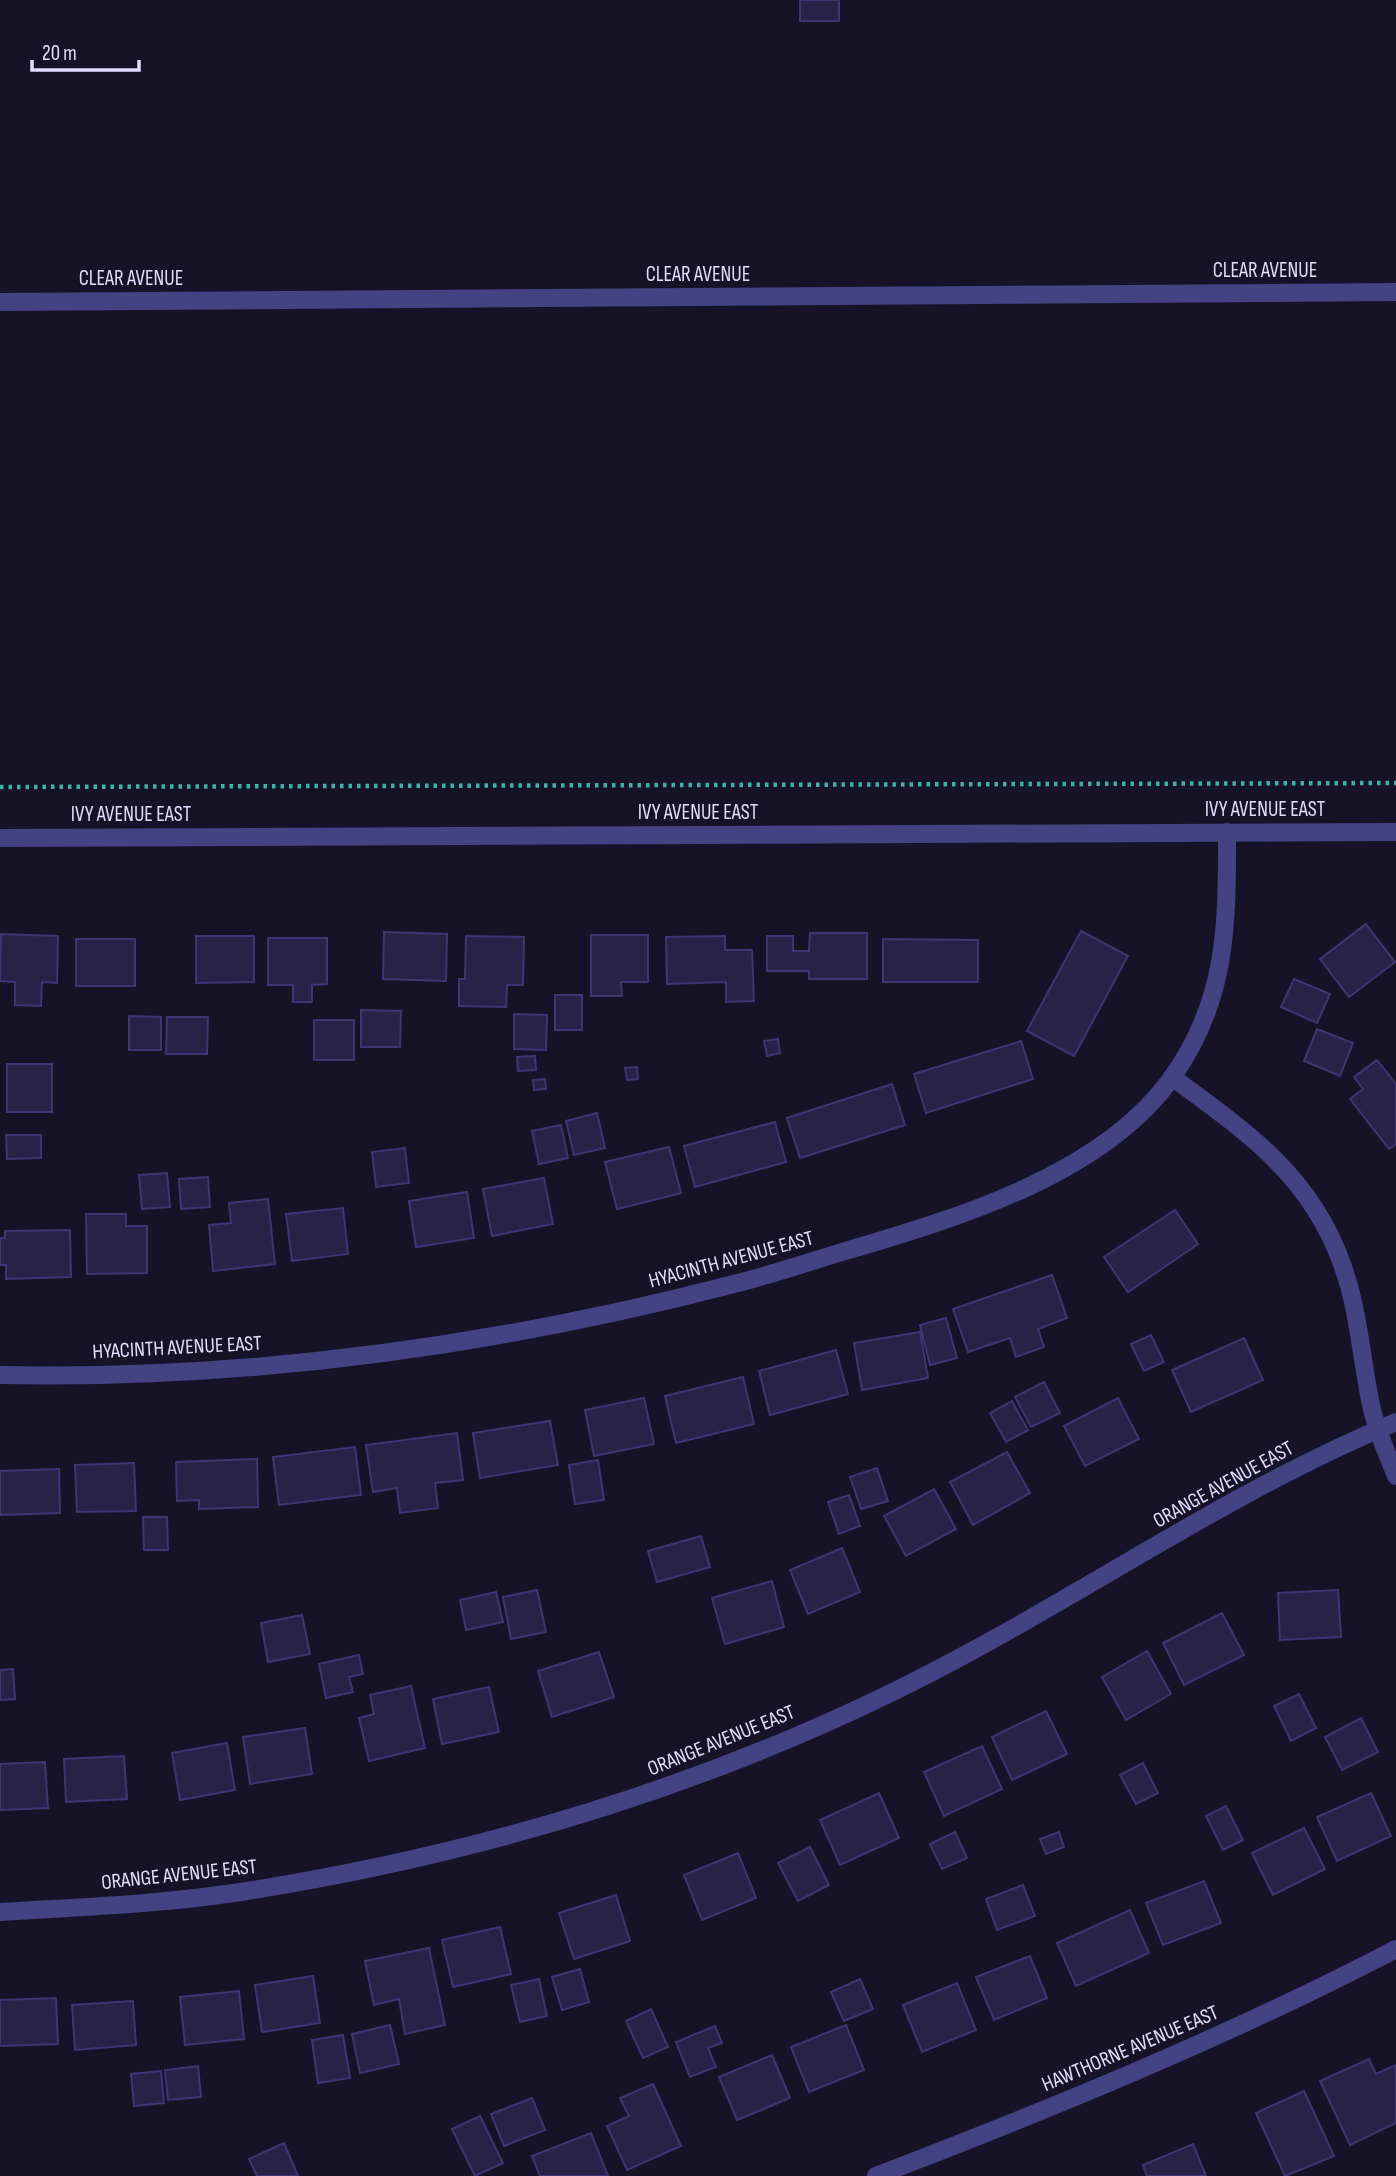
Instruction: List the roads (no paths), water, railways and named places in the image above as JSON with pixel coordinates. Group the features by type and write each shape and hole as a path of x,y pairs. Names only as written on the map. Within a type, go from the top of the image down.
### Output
{"street":[{"name":"CLEAR AVENUE","path":"0,302 1396,292"},
{"name":"HYACINTH AVENUE EAST","path":"0,1375 136,1374 291,1364 419,1348 573,1322 736,1284 898,1236 979,1207 1044,1179 1090,1155 1131,1124 1172,1077 1200,1031 1217,982 1227,912 1227,832"},
{"name":"IVY AVENUE EAST","path":"0,838 1396,832"},
{"path":"1172,1077 1254,1138 1291,1175 1320,1217 1342,1264 1355,1314 1370,1401 1396,1476"},
{"name":"ORANGE AVENUE EAST","path":"0,1912 116,1905 244,1891 384,1867 523,1833 646,1794 780,1744 897,1690 979,1648 1276,1478 1396,1422"},
{"name":"HAWTHORNE AVENUE EAST","path":"876,2176 1115,2082 1315,1991 1396,1950"}]}
